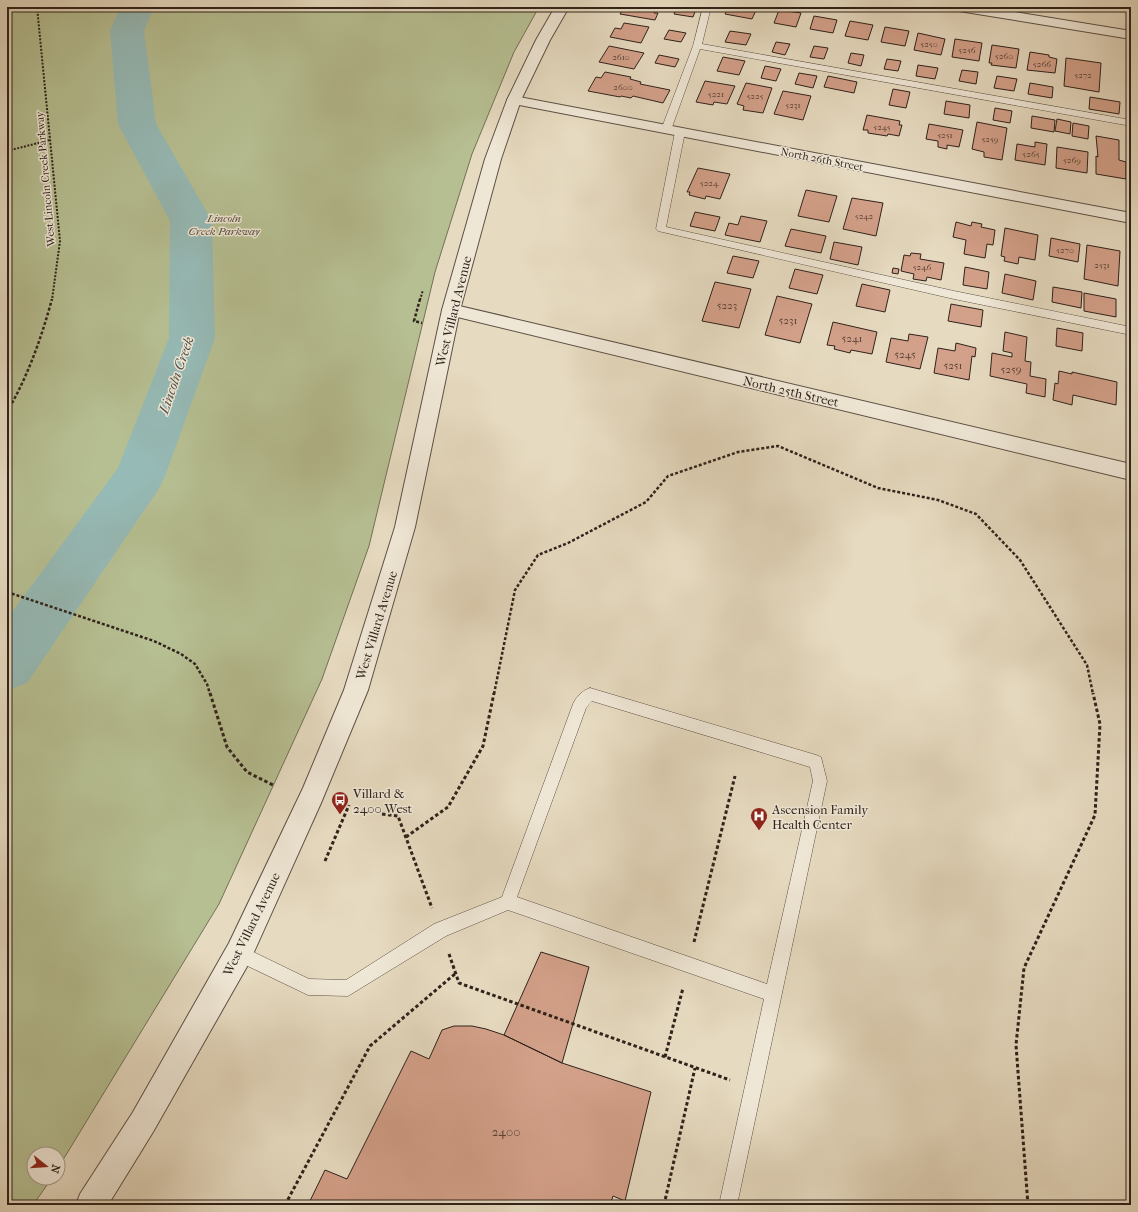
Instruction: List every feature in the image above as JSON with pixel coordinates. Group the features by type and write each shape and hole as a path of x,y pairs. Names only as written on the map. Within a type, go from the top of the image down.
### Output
{"street":[{"name":"West Villard Avenue","path":"91,1205 143,1122 239,954 312,796 356,690 405,527 451,310 493,159 514,100 543,40 562,7"},
{"path":"959,7 1131,35"},
{"name":"North 26th Street","path":"514,100 1131,218"},
{"name":"North 25th Street","path":"451,310 1131,472"}],"lane":[{"path":"708,7 673,131 661,230 954,295 1131,331"},
{"path":"696,46 1131,123"},
{"path":"508,902 580,704 590,694 816,762 820,782 752,1088 728,1205"},
{"path":"239,954 308,987 348,988 440,930 508,902 773,994"}],"path":[{"name":"West Lincoln Creek Parkway","path":"7,412 21,388 41,338 54,292 60,241 37,7"},
{"path":"7,151 50,140"},
{"path":"422,323 414,321 423,290"},
{"path":"406,837 448,807 483,746 515,590 538,555 568,543 646,502 668,476 738,452 778,446 878,488 938,500 976,514 1020,560 1087,664 1100,724 1095,815 1024,968 1016,1045 1028,1205"},
{"path":"7,592 154,641 180,654 194,664 207,684 227,747 247,772 274,785"},
{"path":"693,945 735,776"},
{"path":"324,861 349,805"},
{"path":"382,814 398,816 459,983 752,1088"},
{"path":"285,1205 370,1046 456,973"},
{"path":"665,1057 681,995"},
{"path":"664,1205 695,1068"}],"green space":[{"name":"Lincoln Creek Parkway","path":"7,7 539,7 514,52 472,154 435,272 369,546 322,679 219,904 66,1155 66,1146 26,1146 26,1186 46,1186 33,1205 7,1205"}],"building":[{"path":"624,7 657,7 654,13 658,13 655,20 620,14"},
{"path":"677,7 696,9 693,17 674,14"},
{"path":"729,7 757,8 752,19 725,14"},
{"path":"779,10 801,13 796,27 774,23"},
{"path":"814,16 837,20 833,33 810,29"},
{"path":"850,21 873,25 868,40 845,36"},
{"path":"624,23 649,27 641,43 610,37 615,28 621,29"},
{"path":"885,27 909,31 905,46 881,42"},
{"path":"669,30 686,33 681,42 664,39"},
{"path":"730,31 751,34 746,45 725,42"},
{"path":"918,33 945,39 941,55 914,50"},
{"path":"955,39 982,43 979,61 952,57"},
{"path":"776,42 790,44 785,55 772,52"},
{"path":"992,45 1019,49 1016,68 991,65 992,63 989,63"},
{"path":"609,46 644,53 634,69 599,62"},
{"path":"814,46 828,48 824,59 810,57"},
{"path":"1030,52 1049,55 1049,57 1057,59 1055,73 1027,70"},
{"path":"851,53 864,55 861,66 848,63"},
{"path":"659,55 679,59 675,67 655,63"},
{"path":"723,57 745,61 739,75 717,71"},
{"path":"1066,58 1101,63 1099,92 1064,86"},
{"path":"887,59 901,61 898,71 884,69"},
{"path":"918,65 938,68 935,79 916,76"},
{"path":"765,66 781,69 776,81 761,78"},
{"path":"962,70 978,72 976,84 959,81"},
{"path":"605,72 631,77 630,79 641,82 640,84 670,90 663,103 633,96 631,98 620,97 588,91 596,77 601,78"},
{"path":"799,73 817,76 813,88 795,84"},
{"path":"828,76 857,82 854,93 824,87"},
{"path":"997,76 1017,79 1014,91 994,88"},
{"path":"705,81 735,86 727,104 714,102 713,105 696,102"},
{"path":"746,83 772,88 763,113 743,110 744,106 737,104"},
{"path":"1030,83 1053,87 1052,98 1028,94"},
{"path":"893,89 910,92 906,108 889,105"},
{"path":"783,91 811,96 803,120 774,114"},
{"path":"1090,97 1120,102 1119,114 1089,109"},
{"path":"946,101 970,105 969,118 944,114"},
{"path":"995,108 1012,111 1010,123 993,120"},
{"path":"867,115 900,121 899,125 902,125 899,136 868,133 868,130 863,130"},
{"path":"1032,116 1055,120 1054,132 1031,128"},
{"path":"1057,119 1071,122 1070,134 1055,131"},
{"path":"977,122 1007,128 1002,160 984,157 984,152 972,149"},
{"path":"1073,123 1089,126 1088,139 1072,136"},
{"path":"929,124 963,130 959,147 947,145 947,149 938,147 938,141 926,139"},
{"path":"1096,136 1119,140 1119,160 1126,162 1126,179 1096,174 1096,156 1098,157"},
{"path":"1035,142 1047,144 1045,165 1015,160 1017,144 1035,147"},
{"path":"1057,147 1088,152 1087,173 1056,168"},
{"path":"698,168 730,174 720,199 706,196 705,199 689,195 690,192 687,192"},
{"path":"806,190 837,196 829,222 798,216"},
{"path":"852,198 883,203 876,236 843,229"},
{"path":"695,212 720,217 715,231 690,226"},
{"path":"741,216 767,221 760,242 725,235 729,223 738,225"},
{"path":"956,222 971,226 972,222 982,224 981,227 995,230 993,245 987,244 985,258 964,254 966,240 953,237"},
{"path":"1005,228 1038,235 1035,260 1019,257 1018,264 1004,261 1005,257 1001,256"},
{"path":"791,229 826,236 821,253 785,246"},
{"path":"1051,238 1080,244 1078,262 1049,256"},
{"path":"834,242 862,247 858,265 830,259"},
{"path":"1087,245 1120,251 1118,286 1084,279"},
{"path":"911,253 921,254 920,259 944,263 941,280 927,277 926,281 913,279 914,274 901,271 904,255 910,256"},
{"path":"733,256 759,261 753,278 727,273"},
{"path":"965,267 989,272 987,289 963,285"},
{"path":"893,268 899,269 898,274 892,273"},
{"path":"795,269 823,275 817,294 789,288"},
{"path":"1005,274 1036,281 1033,300 1002,293"},
{"path":"715,282 751,289 739,328 702,321"},
{"path":"862,284 890,290 885,312 856,306"},
{"path":"1053,287 1082,292 1081,308 1052,302"},
{"path":"1084,293 1116,299 1116,317 1084,311"},
{"path":"777,296 812,304 800,343 765,335"},
{"path":"951,304 983,310 981,327 948,321"},
{"path":"833,322 877,332 872,354 851,350 850,353 834,349 835,346 827,345"},
{"path":"1057,328 1083,333 1082,351 1056,346"},
{"path":"1005,332 1027,337 1025,361 1031,362 1030,376 1046,379 1045,397 1026,393 1027,384 990,376 992,353 1012,357 1012,353 1003,351"},
{"path":"909,334 928,337 920,369 886,362 891,338 908,341"},
{"path":"956,343 976,348 975,357 972,356 969,380 934,373 938,348 955,351"},
{"path":"1059,371 1072,374 1072,372 1117,382 1116,405 1073,395 1072,405 1053,400 1055,383 1058,384"},
{"path":"541,952 589,967 562,1063 504,1035"},
{"path":"454,1026 472,1026 504,1035 562,1063 651,1092 625,1201 613,1196 610,1205 308,1205 325,1170 347,1179 411,1051 429,1059 442,1030"}],"waterway":[{"name":"Lincoln Creek","path":"7,665 140,476 192,338 191,221 137,124 127,31 137,7"}],"place":[{"name":"Villard & 2400 West","path":"340,815"},
{"name":"Ascension Family Health Center","path":"759,831"}]}
